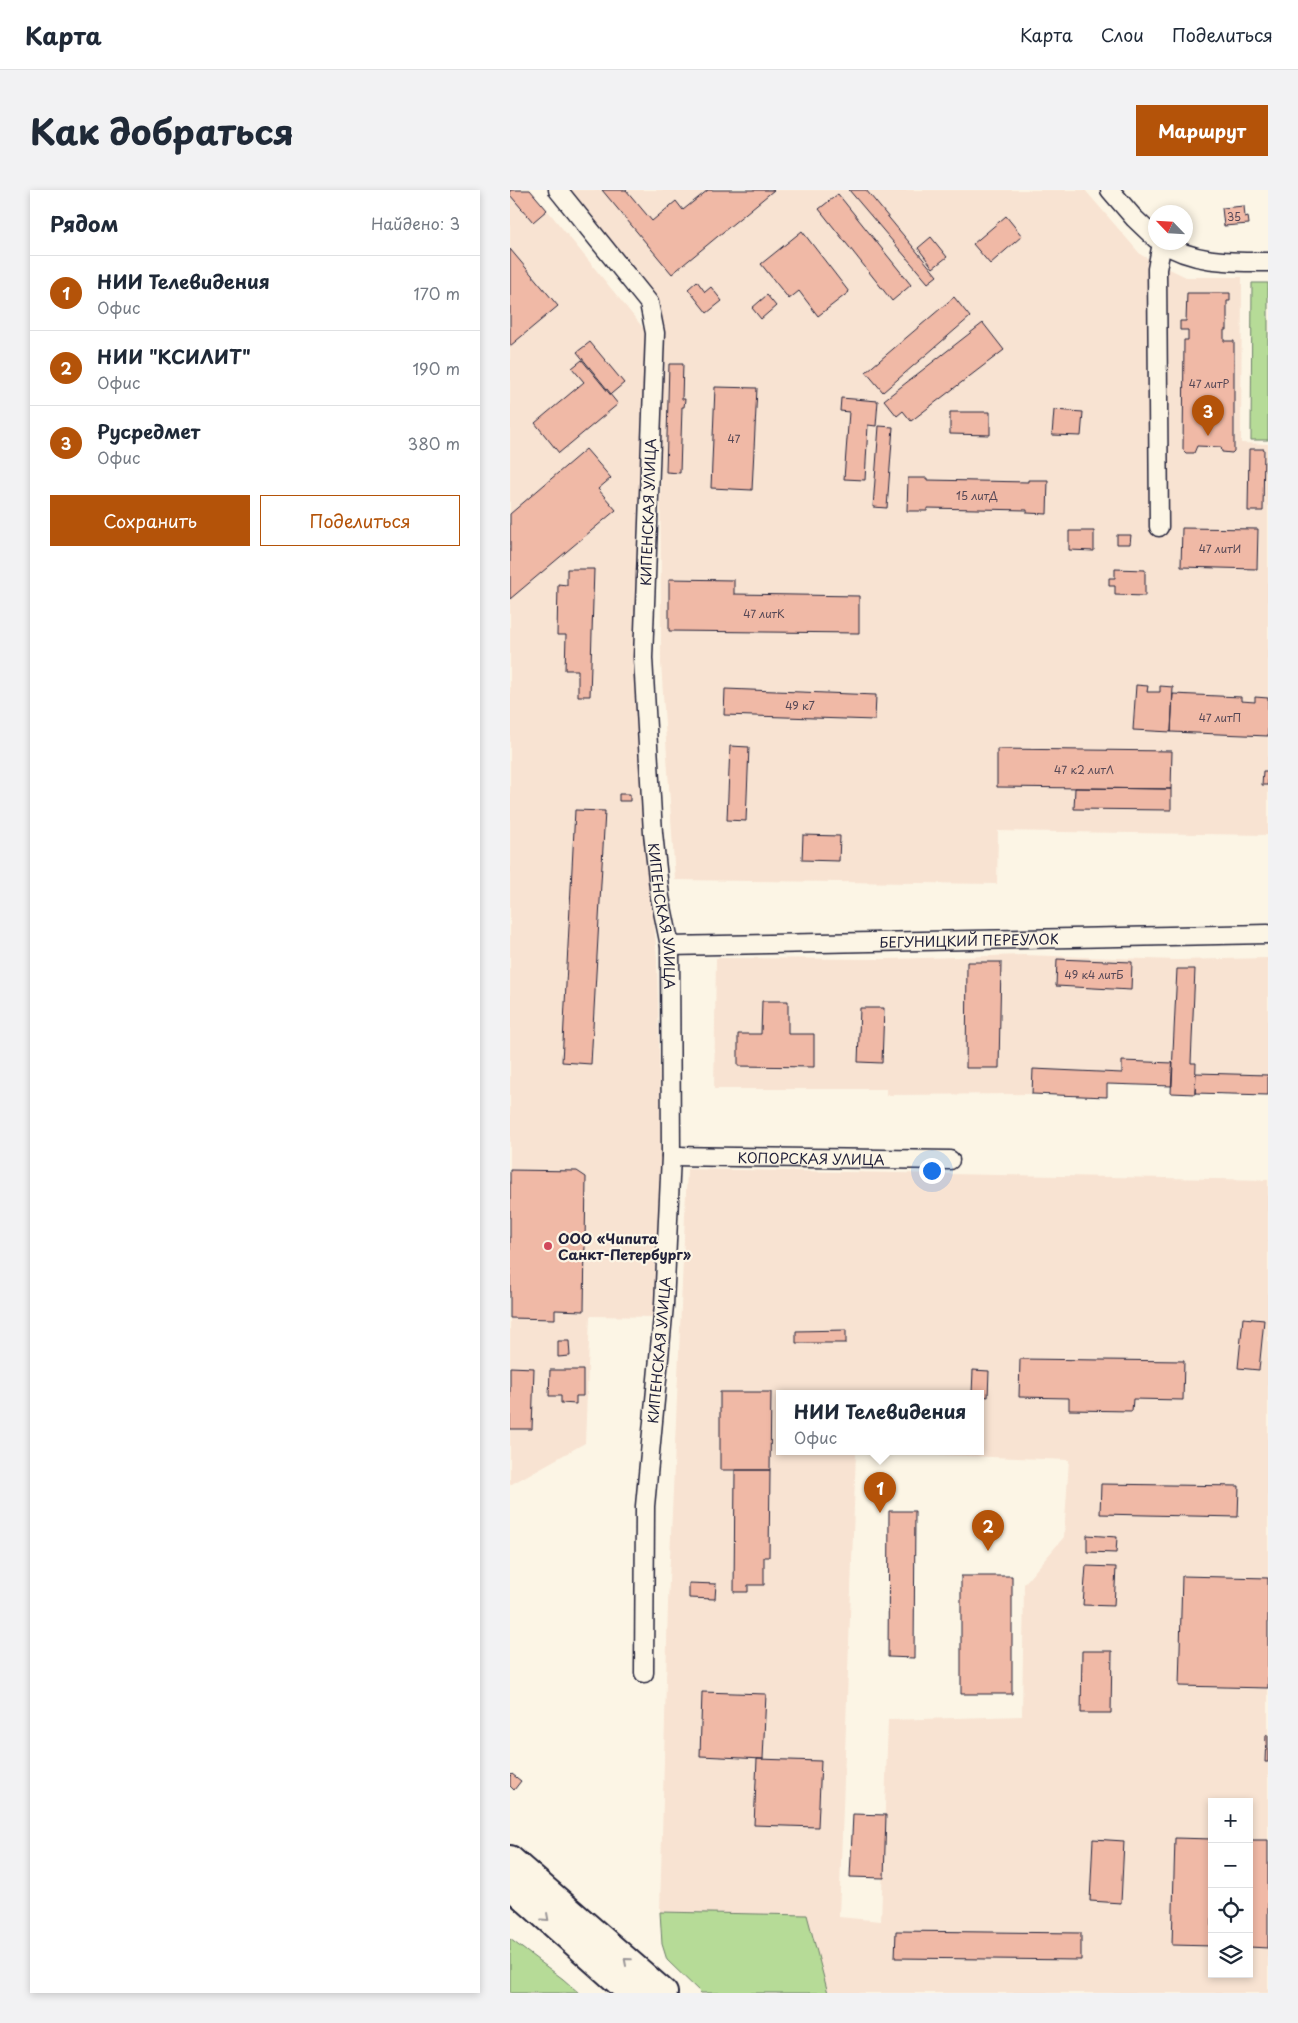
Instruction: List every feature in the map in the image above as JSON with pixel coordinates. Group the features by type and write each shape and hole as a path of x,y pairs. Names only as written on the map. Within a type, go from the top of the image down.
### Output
{"highway":[{"path":"510,1859 664,1993"},
{"path":"510,1886 631,1993"}],"street":[{"name":"КИПЕНСКАЯ УЛИЦА","path":"558,190 649,303 655,333 643,658 652,833 660,897 670,946 671,1156 664,1305 645,1506 644,1673"},
{"path":"1110,190 1148,231"},
{"path":"1158,250 1156,268 1159,527"},
{"path":"1172,250 1190,257 1228,262 1268,262"},
{"name":"БЕГУНИЦКИЙ ПЕРЕУЛОК","path":"670,946 1268,934"},
{"name":"КОПОРСКАЯ УЛИЦА","path":"671,1156 950,1160"}],"shaded area":[{"path":"510,190 531,190 649,335 645,791 657,959 662,1179 656,1317 590,1316 585,1443 510,1485"},
{"path":"562,190 1085,190 1141,255 1186,277 1242,277 1241,443 1268,444 1268,835 998,831 997,884 675,880 661,663 660,323"},
{"path":"1023,955 1177,960 1268,958 1268,1095 1171,1093 1171,1086 1108,1084 1107,1097 1032,1094 886,1095 886,1089 714,1089 716,958 889,959"},
{"path":"687,1169 1268,1180 1268,1993 828,1993 806,1915 660,1912 668,1604","holes":["776,1390 984,1390 984,1455 940,1455 1069,1460 1064,1537 1024,1584 1022,1716 888,1720 881,1921 839,1917 856,1455 776,1455"]}],"green space":[{"path":"1252,283 1268,283 1268,440 1251,440"},
{"path":"660,1912 807,1915 828,1993 701,1993 667,1960 662,1944"},
{"path":"510,1939 563,1979 579,1993 510,1993"}],"building":[{"path":"510,190 530,190 547,210 533,222 510,195"},
{"path":"602,190 626,190 652,221 676,201 683,210 708,190 774,190 672,274"},
{"path":"849,190 866,190 937,276 928,283"},
{"path":"838,194 911,285 892,301 819,209"},
{"path":"1244,206 1245,217 1248,216 1249,224 1224,226 1222,208"},
{"path":"1006,216 1022,236 990,264 973,244"},
{"path":"802,231 849,292 818,316 799,291 789,299 761,264"},
{"path":"931,237 947,257 933,268 918,248"},
{"path":"510,249 558,306 510,346"},
{"path":"697,281 705,292 711,287 722,301 707,313 688,289"},
{"path":"1187,293 1230,293 1230,301 1227,301 1227,330 1224,330 1224,341 1234,341 1234,451 1232,453 1222,452 1221,447 1197,446 1194,453 1186,453 1183,450 1184,340 1188,340 1188,330 1180,330 1180,321 1186,321"},
{"path":"767,295 776,306 761,319 752,308"},
{"path":"954,297 970,317 883,392 866,372"},
{"path":"983,323 1004,350 911,421 903,411 897,416 884,400"},
{"path":"590,342 624,383 611,394 577,352"},
{"path":"582,360 618,404 559,453 535,423 584,382 572,368"},
{"path":"669,364 683,364 682,399 685,399 684,407 682,407 680,473 666,472"},
{"path":"715,387 757,388 752,490 711,488"},
{"path":"841,398 878,401 876,426 868,425 865,480 844,479 849,412 840,411"},
{"path":"1054,410 1083,412 1081,436 1052,435"},
{"path":"950,412 990,412 990,435 950,434"},
{"path":"879,426 893,427 887,508 873,507"},
{"path":"586,449 611,478 598,489 616,510 510,599 510,514"},
{"path":"1249,449 1264,449 1263,511 1248,511"},
{"path":"908,478 1028,482 1028,480 1048,480 1047,514 1027,513 1027,510 927,508 927,511 907,511"},
{"path":"1182,528 1258,529 1257,569 1181,567"},
{"path":"1069,531 1094,531 1094,551 1069,550"},
{"path":"1117,535 1131,535 1130,544 1117,544"},
{"path":"567,569 594,569 590,696 578,696 578,670 565,670 566,635 557,635 558,584 567,585"},
{"path":"1115,569 1145,570 1145,596 1115,595 1115,586 1109,586 1109,578 1115,578"},
{"path":"669,579 734,580 734,594 859,596 859,633 669,631"},
{"path":"1136,685 1148,686 1147,692 1160,692 1160,686 1173,687 1171,732 1133,730"},
{"path":"725,689 876,695 875,720 724,715"},
{"path":"1173,694 1241,697 1241,701 1255,702 1255,697 1268,698 1268,736 1171,732"},
{"path":"730,746 749,747 746,821 727,820"},
{"path":"997,749 1172,751 1171,789 997,787"},
{"path":"1263,771 1268,771 1268,785 1262,785"},
{"path":"1075,788 1171,789 1171,810 1074,809"},
{"path":"619,794 630,794 630,801 619,801"},
{"path":"575,810 605,811 591,1064 562,1062"},
{"path":"803,835 840,836 839,861 802,860"},
{"path":"1057,959 1132,962 1131,990 1056,986"},
{"path":"967,962 1001,962 999,1068 966,1068"},
{"path":"1177,969 1195,969 1191,1063 1196,1063 1195,1094 1171,1093"},
{"path":"762,1001 788,1001 788,1034 814,1034 814,1067 738,1066 738,1034 761,1034"},
{"path":"860,1008 884,1008 882,1063 858,1062"},
{"path":"1122,1061 1173,1063 1172,1086 1107,1084 1107,1097 1032,1094 1033,1069 1122,1073"},
{"path":"1196,1073 1268,1075 1268,1095 1195,1093"},
{"name":"ООО «Чипита Санкт-Петербург»","path":"510,1170 577,1171 586,1177 584,1311 555,1310 555,1319 510,1318"},
{"path":"1243,1318 1264,1320 1259,1370 1238,1368"},
{"path":"846,1330 846,1343 796,1343 796,1331"},
{"path":"558,1341 569,1341 570,1356 558,1357"},
{"path":"1020,1359 1184,1361 1183,1400 1133,1399 1132,1411 1069,1410 1069,1398 1019,1397"},
{"path":"510,1367 534,1368 532,1429 510,1429"},
{"path":"550,1370 583,1370 583,1396 576,1396 576,1404 561,1403 561,1396 549,1396"},
{"path":"973,1370 989,1371 988,1397 984,1396 984,1390 972,1390"},
{"path":"720,1392 771,1392 770,1470 720,1470"},
{"path":"735,1470 770,1470 769,1557 764,1557 764,1585 748,1585 748,1592 734,1592"},
{"path":"1101,1484 1239,1486 1238,1517 1100,1514"},
{"path":"889,1511 915,1511 914,1658 888,1657"},
{"path":"1087,1535 1117,1537 1116,1553 1087,1552"},
{"path":"1086,1566 1116,1567 1114,1606 1083,1605"},
{"path":"961,1576 1012,1576 1012,1694 961,1694"},
{"path":"1182,1576 1268,1578 1268,1688 1179,1686"},
{"path":"689,1583 716,1584 715,1599 689,1598"},
{"path":"1082,1651 1112,1651 1111,1713 1081,1713"},
{"path":"702,1692 766,1694 763,1759 700,1756"},
{"path":"1266,1735 1268,1735 1268,1762 1265,1762"},
{"path":"757,1759 821,1761 818,1827 754,1825"},
{"path":"512,1774 521,1781 514,1790 510,1786 510,1776"},
{"path":"853,1814 886,1815 884,1878 850,1877"},
{"path":"1175,1838 1208,1839 1208,1946 1172,1945"},
{"path":"1093,1839 1124,1841 1121,1903 1090,1901"},
{"path":"1253,1840 1268,1840 1268,1948 1253,1947"},
{"path":"896,1931 1081,1933 1081,1960 895,1958"}],"place":[{"name":"Русредмет","path":"1208,436"},
{"name":"ООО «Чипита Санкт-Петербург»","path":"548,1246"},
{"name":"НИИ Телевидения","path":"880,1513"},
{"name":"НИИ \"КСИЛИТ\"","path":"988,1551"}]}
